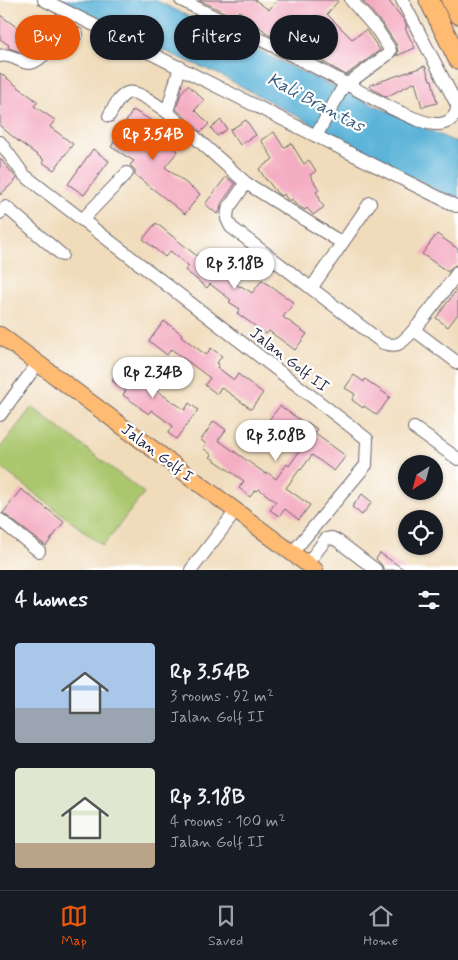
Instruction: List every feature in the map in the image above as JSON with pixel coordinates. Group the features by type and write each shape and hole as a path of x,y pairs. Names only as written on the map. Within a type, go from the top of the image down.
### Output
{"highway":[{"path":"429,0 458,59"},
{"path":"451,0 458,14"}],"main road":[{"name":"Jalan Golf I","path":"0,335 311,567"}],"street":[{"path":"44,0 317,133 456,206"},
{"path":"181,0 287,52 385,106 419,121 444,124 455,116 458,110 457,104 402,0"},
{"path":"317,133 345,85 390,51 378,31 352,0"},
{"path":"0,56 9,55 15,58"},
{"path":"20,60 31,63 37,60"},
{"path":"166,112 180,67"},
{"path":"109,116 121,97 127,93 133,92 141,95 166,112 246,184 342,243"},
{"name":"Jalan Golf II","path":"0,142 24,175 367,439 366,465 292,553"},
{"path":"82,220 128,173"},
{"path":"246,184 228,209 227,219 231,227 383,343 392,346 399,344 414,330 458,272"},
{"path":"312,287 370,203"},
{"path":"2,207 62,255"},
{"path":"414,330 458,363"},
{"path":"0,415 38,363"},
{"path":"414,428 458,459"},
{"path":"191,570 236,511"},
{"path":"0,520 40,551"},
{"path":"311,567 338,541 376,570"}],"green space":[{"path":"32,407 144,493 103,546 0,467 0,448"}],"water":[{"path":"54,0 155,0 186,15 174,15 174,55 164,51 164,15 90,15 90,18"},
{"name":"Kali Brantas","path":"260,51 270,56 270,60 278,60 458,142 458,200 431,187 218,74 185,60 260,60"}],"building":[{"path":"199,0 255,0 269,10 277,0 339,0 328,15 270,15 270,35 260,27 260,15 244,15 239,11 236,15 230,15"},
{"path":"362,0 388,0 403,19 407,27 405,28 415,48 396,56 398,52 396,44 384,26"},
{"path":"0,15 15,26 15,50 9,48 9,45 0,39"},
{"path":"338,25 352,39 366,30 380,50 346,75 320,60 338,60"},
{"path":"425,66 430,80 432,80 437,103 422,107 415,82 386,97 371,88 370,85"},
{"path":"0,73 38,102 34,106 55,120 50,127 73,144 54,170 0,126"},
{"path":"188,85 204,100 195,110 209,124 201,132 176,109 181,93"},
{"path":"133,110 154,122 150,129 178,151 165,167 200,194 185,214 135,175 135,170 130,165 134,161 111,147"},
{"path":"221,120 227,129 217,136 211,128"},
{"path":"246,120 256,135 240,145 230,130"},
{"path":"274,132 284,148 291,143 304,164 309,160 316,171 310,175 319,190 316,192 324,207 313,215 307,208 305,210 295,204 292,199 290,201 287,199 284,194 282,196 277,193 259,169 273,159 261,140"},
{"path":"93,149 109,161 84,195 68,184"},
{"path":"0,158 17,179 0,195"},
{"path":"226,177 235,184 221,204 220,211 217,214 205,204"},
{"path":"156,223 240,287 252,293 262,280 294,303 283,317 307,334 295,350 269,331 266,334 237,313 240,309 229,302 231,300 210,284 207,288 185,270 189,266 170,251 165,257 143,239"},
{"path":"437,234 458,249 458,264 448,272 422,254"},
{"path":"458,288 458,314 448,327 436,318"},
{"path":"164,321 206,355 211,348 222,356 217,363 219,364 217,367 234,380 238,374 263,393 251,409 221,387 217,394 205,385 210,378 171,349 167,355 149,341"},
{"path":"139,364 155,375 148,385 185,410 189,403 198,410 176,439 168,433 173,426 151,410 149,414 140,408 123,395 126,390 112,381 123,366 133,372"},
{"path":"354,375 364,382 365,379 390,397 377,415 352,400 355,394 345,388"},
{"path":"280,406 306,424 307,422 317,429 314,433 346,456 334,471 312,455 286,488 310,505 299,520 285,509 279,516 270,510 276,502 259,489 255,490 250,497 239,488 244,481 210,457 212,455 203,448 206,444 201,440 214,421 226,430 218,440 276,479 287,464 289,466 303,446 268,421"},
{"path":"21,489 64,522 46,546 3,513"},
{"path":"362,494 372,502 362,515 352,507"},
{"path":"380,553 405,570 384,570 376,559"}]}
